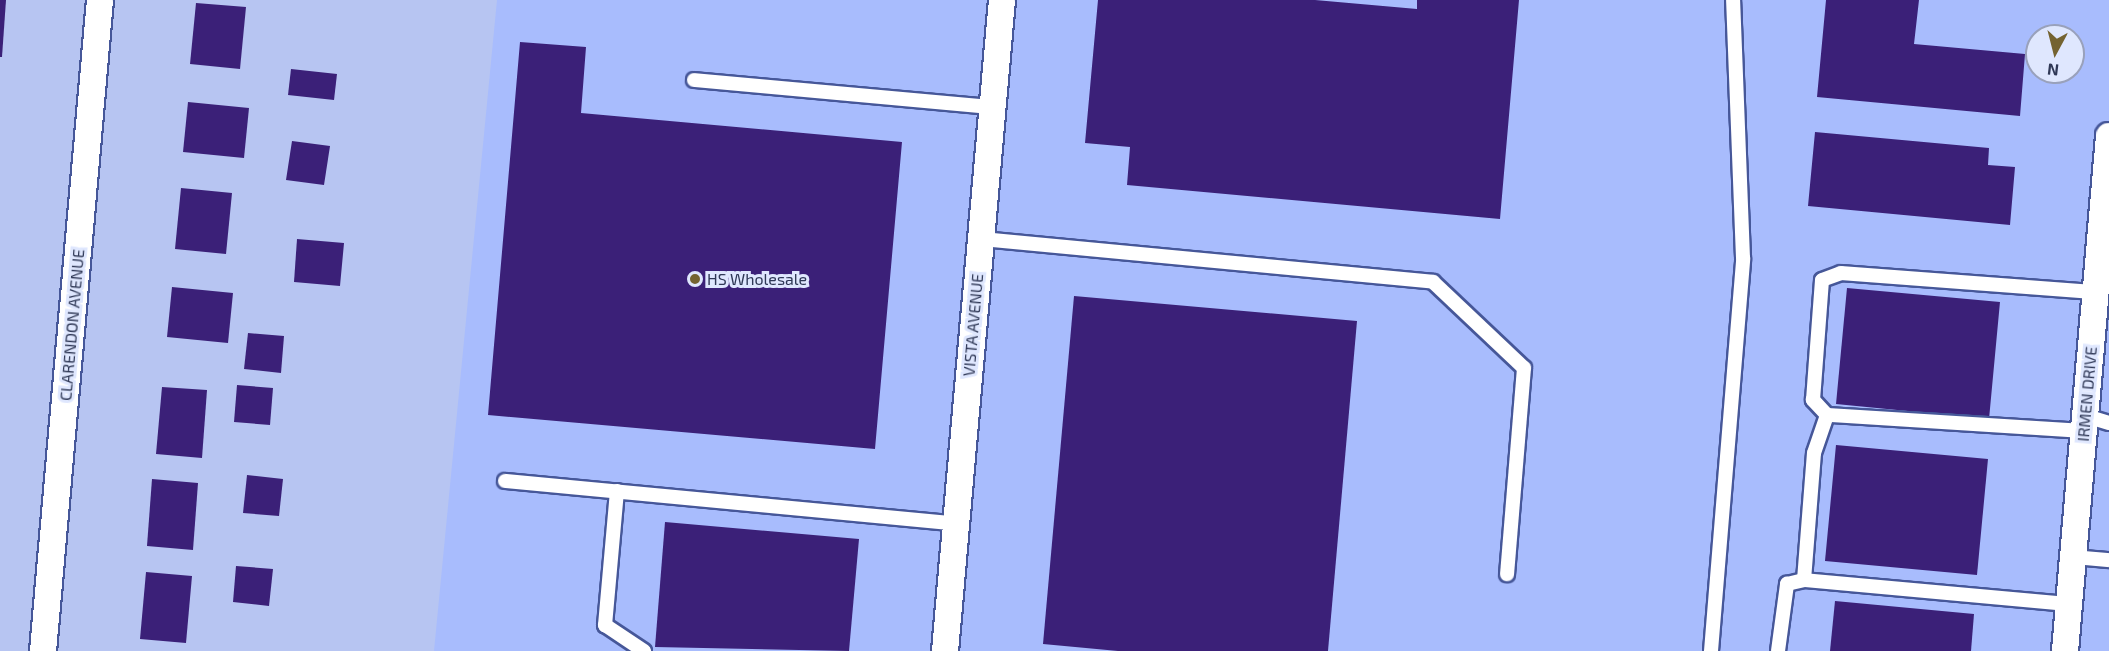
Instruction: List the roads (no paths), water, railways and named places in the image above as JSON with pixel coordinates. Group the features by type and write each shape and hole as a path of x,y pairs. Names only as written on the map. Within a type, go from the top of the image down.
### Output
{"street":[{"name":"CLARENDON AVENUE","path":"43,651 100,0"},
{"name":"VISTA AVENUE","path":"945,651 1002,0"},
{"name":"IRMEN DRIVE","path":"2065,651 2073,557 2093,423 2096,292 2109,136"}],"lane":[{"path":"1710,651 1743,258 1733,0"},
{"path":"694,80 992,107"},
{"path":"981,238 1433,282 1524,368 1507,574"},
{"path":"2093,423 1827,415 1814,400 1822,280 1841,273 2096,292"},
{"path":"1804,580 1814,453 1827,415"},
{"path":"505,481 956,524"},
{"path":"617,491 605,625 644,651"},
{"path":"2073,557 2109,560"},
{"path":"1778,651 1787,584 1804,580 2069,604"}],"place":[{"name":"HS Wholesale","path":"695,279"}]}
